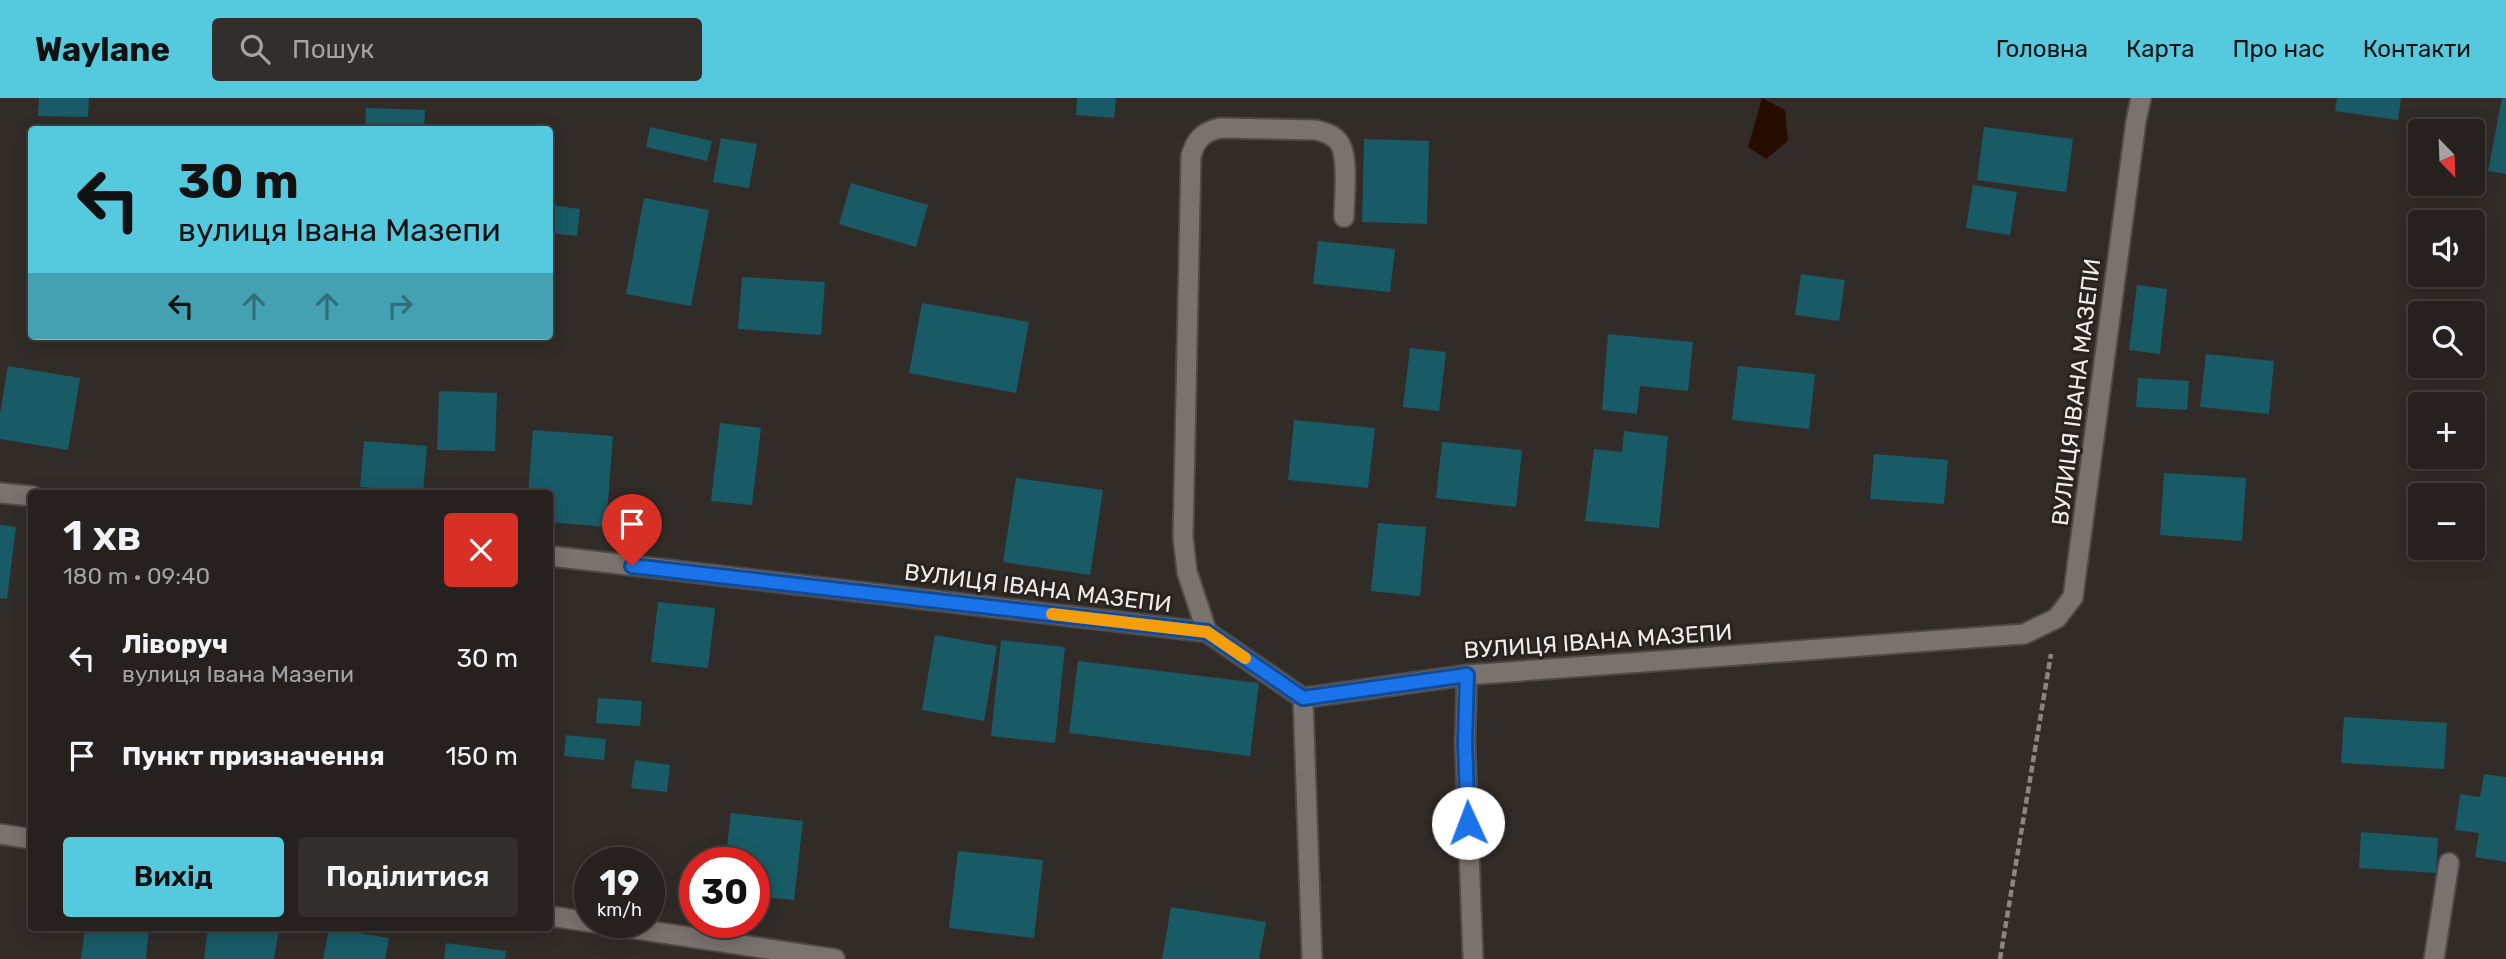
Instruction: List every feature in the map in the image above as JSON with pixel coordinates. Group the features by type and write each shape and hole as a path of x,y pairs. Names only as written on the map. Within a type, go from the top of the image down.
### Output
{"street":[{"name":"ВУЛИЦЯ ІВАНА МАЗЕПИ","path":"553,556 1207,632 1303,698 1467,675 2024,634 2057,618 2073,597 2141,98"},
{"path":"1207,632 1187,572 1182,506 1191,156 1195,142 1206,132 1220,128 1317,130 1331,134 1341,144 1345,158 1344,217"},
{"path":"0,493 28,496"},
{"path":"1467,675 1465,742 1473,959"},
{"path":"1303,698 1312,959"},
{"path":"0,834 28,838"},
{"path":"2434,959 2449,863"},
{"path":"553,916 835,959"}],"path":[{"path":"2000,959 2057,618"}],"shaded area":[{"path":"1762,98 1785,110 1788,141 1766,159 1748,147"}],"building":[{"path":"39,98 89,98 88,117 38,116"},
{"path":"1077,98 1116,98 1114,118 1076,115"},
{"path":"2337,98 2401,98 2398,120 2335,111"},
{"path":"2502,98 2506,98 2506,174 2488,171"},
{"path":"366,108 425,110 424,126 365,126"},
{"path":"650,127 712,141 707,161 646,147"},
{"path":"1984,127 2073,139 2066,192 1977,180"},
{"path":"721,138 757,144 749,188 713,182"},
{"path":"1364,139 1429,141 1427,224 1362,222"},
{"path":"851,183 928,205 916,247 839,224"},
{"path":"1973,185 2017,192 2010,235 1966,228"},
{"path":"644,198 709,210 691,306 626,294"},
{"path":"553,205 580,209 577,236 553,233"},
{"path":"1318,241 1395,249 1390,292 1313,284"},
{"path":"1801,274 1845,280 1839,321 1795,315"},
{"path":"742,277 825,282 821,335 738,329"},
{"path":"2137,285 2167,289 2160,354 2129,350"},
{"path":"922,303 1029,322 1016,393 909,373"},
{"path":"1608,334 1693,342 1688,391 1640,386 1637,414 1602,410"},
{"path":"1410,348 1446,352 1439,411 1403,407"},
{"path":"2206,354 2274,361 2269,414 2200,407"},
{"path":"8,366 80,378 68,450 0,439 0,414"},
{"path":"1738,366 1815,374 1809,429 1732,420"},
{"path":"2138,378 2189,381 2187,410 2136,407"},
{"path":"439,391 497,393 495,451 437,450"},
{"path":"1294,420 1375,428 1368,488 1288,480"},
{"path":"720,423 761,428 752,505 711,501"},
{"path":"533,430 613,436 606,527 553,522 553,490 528,490"},
{"path":"1624,431 1668,436 1659,528 1585,521 1594,449 1622,452"},
{"path":"364,441 427,446 423,490 360,487"},
{"path":"1442,442 1522,450 1516,507 1436,498"},
{"path":"1874,454 1948,460 1944,504 1870,499"},
{"path":"2164,473 2246,478 2242,541 2160,535"},
{"path":"1016,478 1103,490 1090,575 1003,562"},
{"path":"1378,523 1426,527 1420,596 1371,591"},
{"path":"0,525 16,527 7,599 0,598"},
{"path":"658,602 715,608 708,668 651,662"},
{"path":"935,635 997,646 984,721 922,710"},
{"path":"1001,640 1065,647 1055,743 991,736"},
{"path":"1078,661 1259,683 1250,756 1069,733"},
{"path":"598,698 642,701 640,726 596,723"},
{"path":"2344,717 2447,723 2444,769 2341,763"},
{"path":"566,735 606,739 604,760 564,756"},
{"path":"635,760 670,765 667,792 631,788"},
{"path":"2484,774 2506,777 2506,862 2475,857 2479,833 2455,830 2460,794 2480,797"},
{"path":"731,813 803,821 794,900 770,898 770,847 727,847"},
{"path":"2361,832 2438,838 2436,873 2359,868"},
{"path":"958,851 1043,860 1034,938 949,928"},
{"path":"1171,907 1266,922 1259,959 1162,959"},
{"path":"85,931 149,931 146,959 81,959"},
{"path":"208,931 279,931 274,959 204,959"},
{"path":"328,931 347,931 389,938 385,959 323,959"},
{"path":"446,943 506,951 505,959 444,959"}],"slow traffic":[{"path":"1052,614 1207,632 1245,658"}],"route":[{"path":"632,566 1207,632 1303,698 1467,675 1465,742 1468,823"}]}
